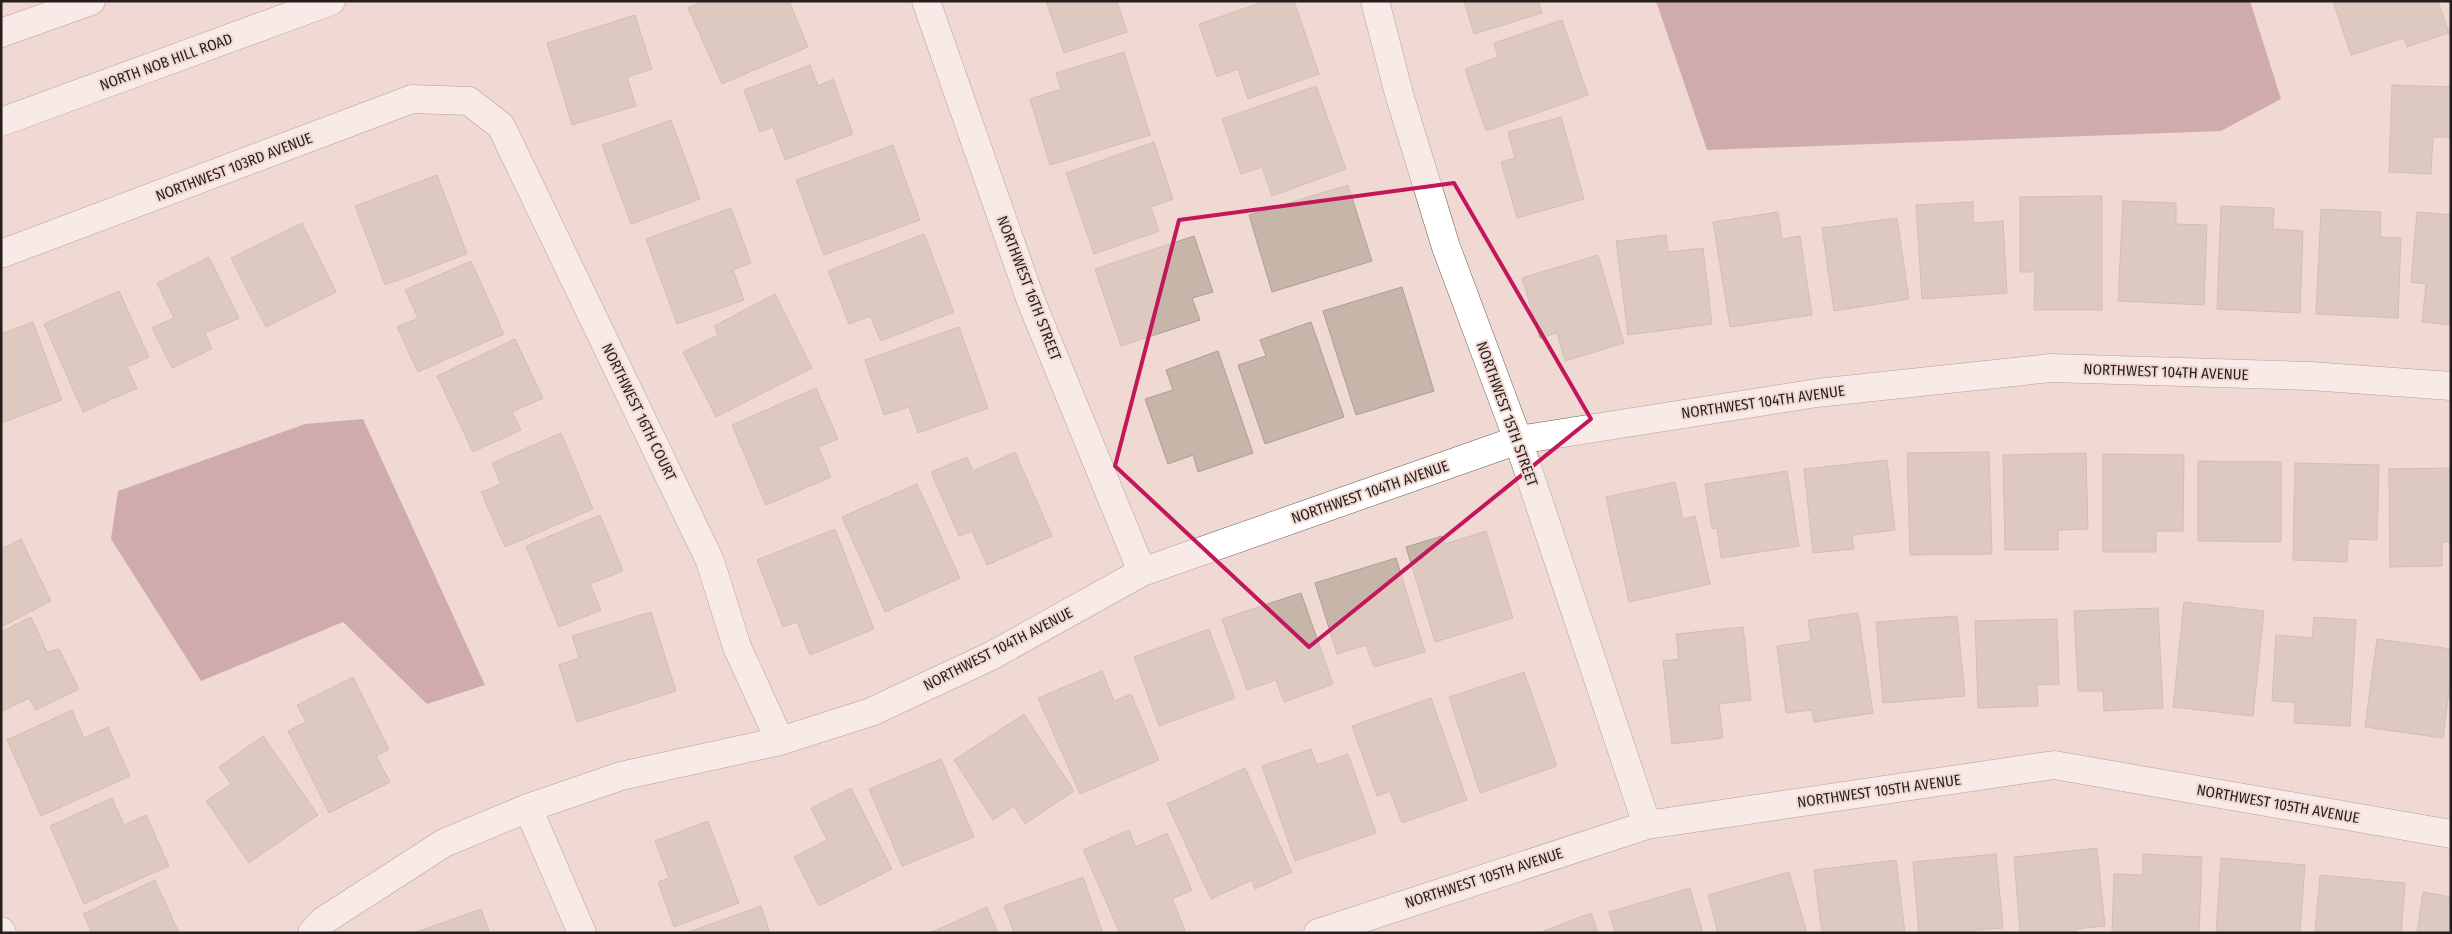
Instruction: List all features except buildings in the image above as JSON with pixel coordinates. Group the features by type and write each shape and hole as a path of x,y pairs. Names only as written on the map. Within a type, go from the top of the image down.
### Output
{"street":[{"path":"1,33 91,1"},
{"name":"NORTH NOB HILL ROAD","path":"1,122 331,1"},
{"name":"NORTHWEST 16TH STREET","path":"926,1 1031,301 1142,572"},
{"name":"NORTHWEST 15TH STREET","path":"1376,1 1399,94 1446,247 1518,440 1648,825"},
{"name":"NORTHWEST 103RD AVENUE","path":"1,254 412,99 470,101"},
{"name":"NORTHWEST 16TH COURT","path":"470,101 501,126 710,562 737,646 780,741"},
{"name":"NORTHWEST 104TH AVENUE","path":"312,933 323,921 444,843 528,808 621,776 780,741 871,712 991,656 1142,572 1518,440 1817,393 2051,368 2310,376 2451,386"},
{"name":"NORTHWEST 105TH AVENUE","path":"1318,933 1648,825 2054,765 2451,834"},
{"path":"528,808 582,933"}],"highlighted area":[{"path":"1454,183 1591,419 1309,647 1115,466 1179,220"}],"shaded area":[{"path":"1656,1 2250,1 2281,99 2221,131 1707,150"},
{"path":"363,419 485,685 427,704 343,622 201,681 111,539 118,491 305,424"}]}
